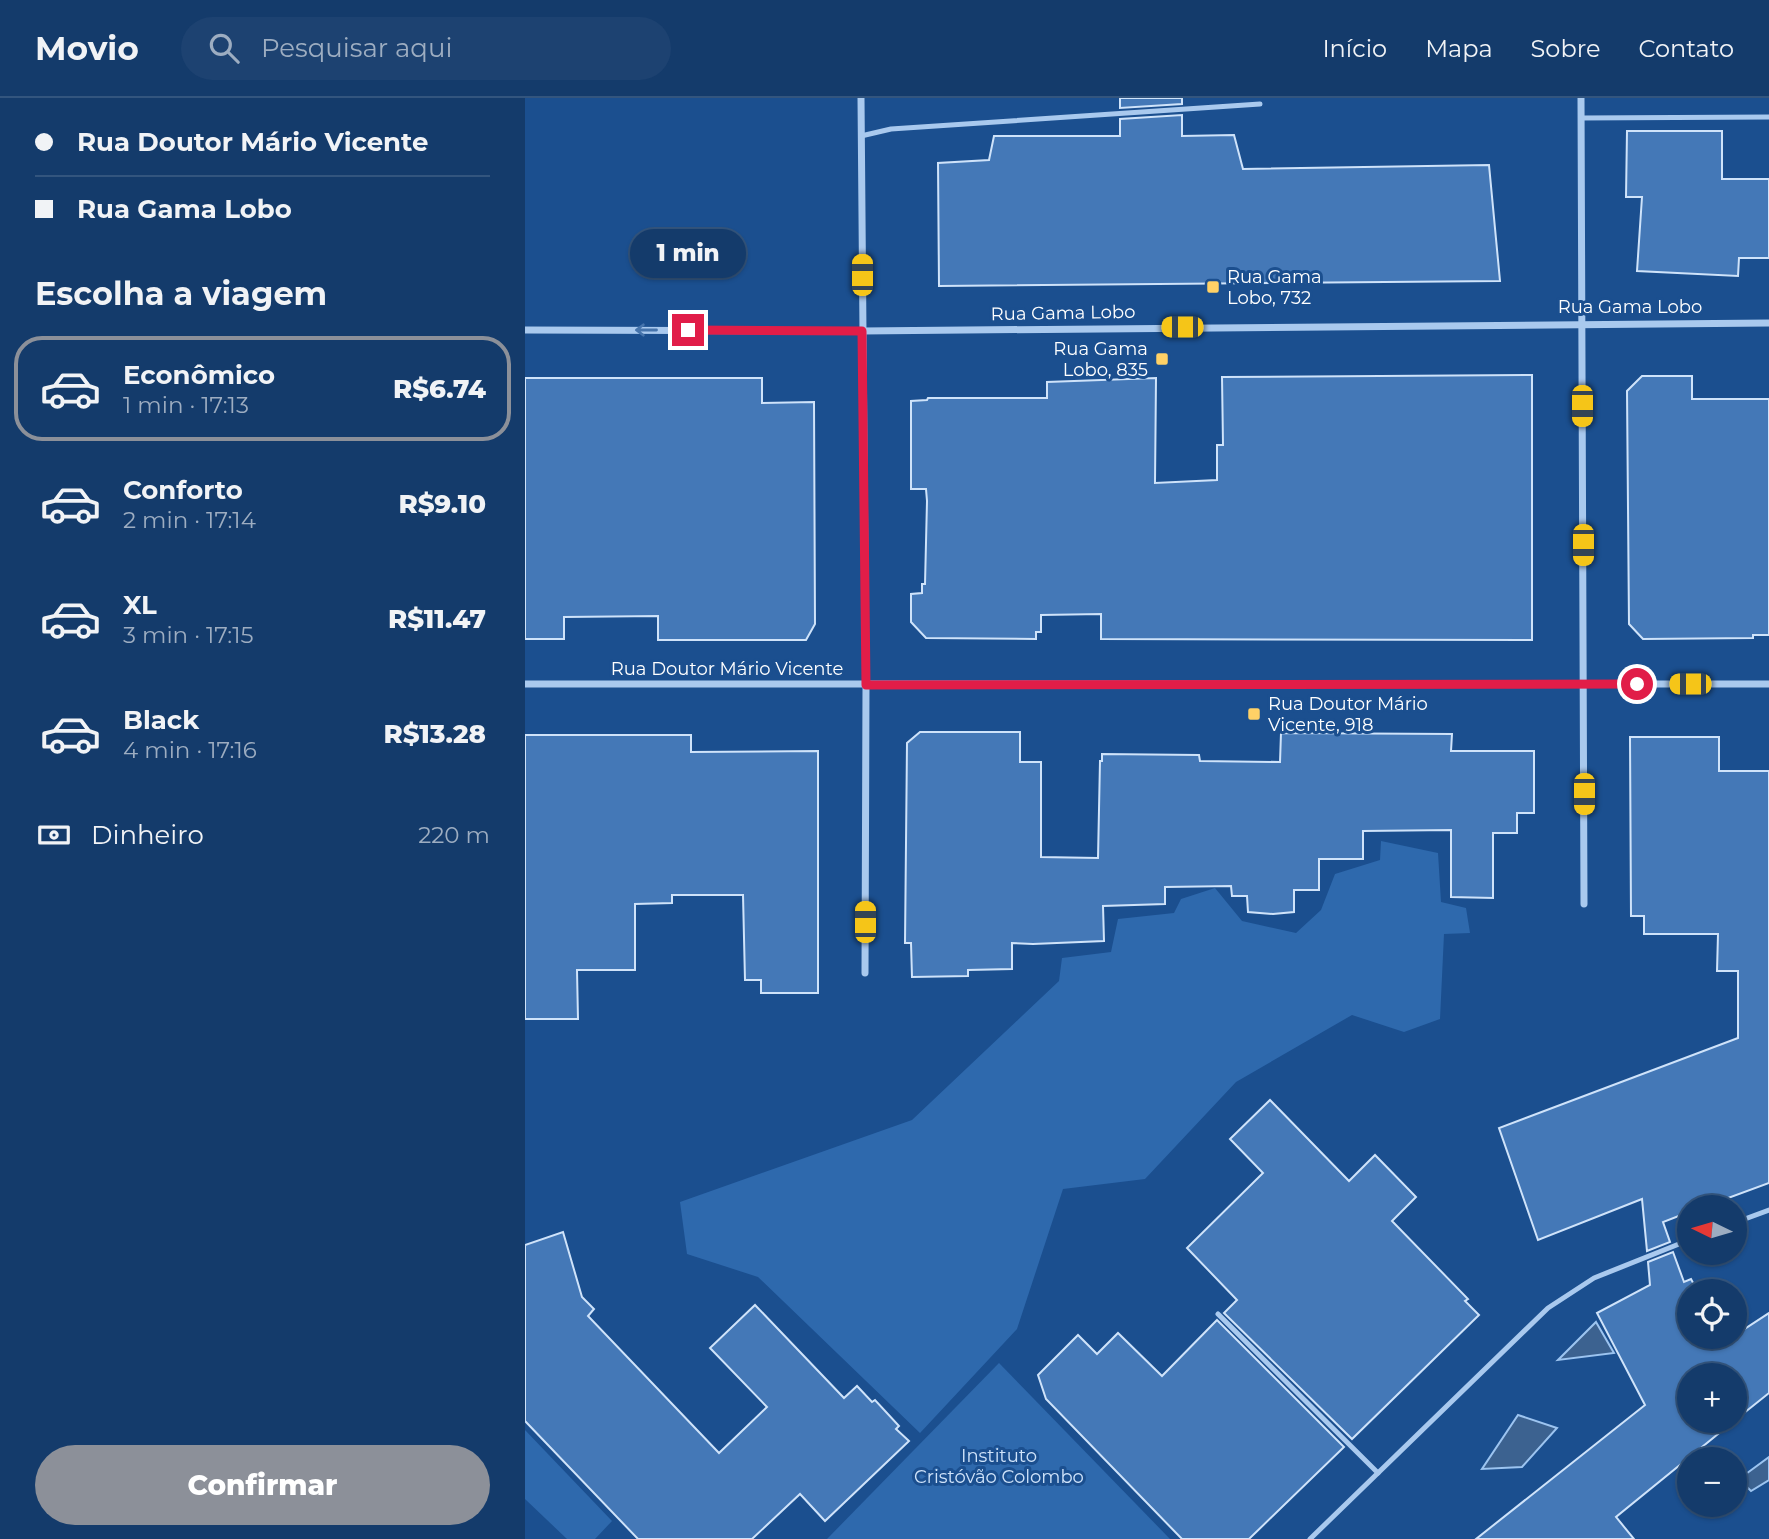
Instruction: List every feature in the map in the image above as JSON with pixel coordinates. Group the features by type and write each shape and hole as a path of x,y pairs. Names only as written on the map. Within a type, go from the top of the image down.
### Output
{"street":[{"path":"861,98 866,685 865,973"},
{"path":"1581,98 1584,904"},
{"name":"Rua Gama Lobo","path":"525,330 862,331 1769,323"},
{"name":"Rua Doutor Mário Vicente","path":"525,684 1769,684"}],"lane":[{"path":"861,136 891,129 1260,104"},
{"path":"1581,118 1769,117"},
{"path":"1747,1218 1769,1210"},
{"path":"1310,1539 1548,1308 1594,1279 1677,1245"},
{"path":"1218,1314 1378,1473"}],"green space":[{"path":"1381,841 1438,853 1441,902 1466,908 1470,933 1444,934 1440,1019 1404,1032 1352,1015 1236,1082 1145,1179 1063,1189 1017,1329 920,1433 758,1277 687,1254 680,1202 912,1120 1059,981 1062,958 1111,952 1118,919 1174,913 1181,899 1215,888 1242,921 1296,933 1321,910 1335,874 1380,860"},
{"name":"Instituto Cristóvão Colombo","path":"999,1363 1170,1539 827,1539"},
{"path":"525,1430 612,1521 595,1539 567,1539 525,1499"}],"shaded area":[{"path":"1596,1322 1614,1353 1558,1360"},
{"path":"1518,1415 1557,1428 1522,1467 1482,1469"},
{"path":"1769,1457 1769,1480 1751,1491 1747,1487 1747,1473"}],"building":[{"path":"1120,98 1182,98 1182,104 1120,108"},
{"path":"1182,115 1182,136 1234,135 1243,169 1489,165 1500,281 939,286 938,163 989,160 994,136 1120,136 1120,119"},
{"path":"1627,131 1722,131 1722,179 1769,179 1769,258 1739,258 1738,276 1637,271 1642,197 1626,197"},
{"path":"1532,375 1532,640 1101,639 1101,614 1041,615 1041,632 1036,632 1036,639 926,638 911,622 911,594 922,593 922,584 925,584 927,501 926,489 911,489 911,401 928,398 1047,398 1047,382 1156,378 1155,483 1217,480 1217,445 1223,445 1222,377"},
{"path":"1642,376 1692,376 1692,399 1769,399 1769,635 1753,635 1753,638 1643,639 1629,624 1627,391"},
{"path":"525,378 762,378 762,403 814,402 815,624 806,640 658,640 658,616 564,617 564,639 525,639"},
{"path":"920,732 1020,732 1020,762 1041,762 1041,857 1098,858 1102,754 1199,755 1200,761 1280,762 1281,733 1452,734 1451,751 1534,751 1534,813 1517,813 1517,833 1493,833 1493,898 1451,897 1451,830 1363,831 1363,859 1319,859 1319,890 1294,890 1294,912 1248,912 1247,896 1232,896 1231,886 1165,887 1165,904 1103,906 1104,941 1012,943 1012,969 968,970 968,976 912,977 911,943 905,943 907,743"},
{"path":"525,735 691,735 691,752 818,751 818,993 761,993 761,980 745,980 743,895 672,895 672,903 635,904 635,970 577,970 578,1019 525,1019"},
{"path":"1630,737 1719,737 1719,771 1769,771 1769,1183 1736,1195 1677,1195 1677,1217 1663,1222 1670,1242 1647,1251 1642,1199 1538,1240 1499,1128 1738,1038 1738,971 1717,971 1718,934 1644,934 1644,916 1631,916"},
{"path":"1270,1100 1349,1181 1375,1155 1416,1197 1392,1221 1468,1299 1465,1301 1479,1315 1352,1439 1224,1313 1237,1300 1187,1248 1263,1173 1230,1139"},
{"path":"563,1232 582,1297 594,1309 588,1316 719,1453 767,1407 710,1348 755,1305 844,1398 857,1386 872,1402 875,1400 899,1426 896,1429 909,1441 825,1521 800,1494 752,1539 638,1539 525,1421 525,1245"},
{"path":"1673,1252 1683,1279 1677,1279 1677,1349 1747,1349 1747,1327 1769,1313 1769,1393 1747,1411 1747,1363 1677,1363 1677,1433 1720,1433 1702,1447 1677,1447 1677,1468 1616,1517 1634,1539 1476,1539 1645,1405 1597,1313 1650,1285 1648,1262"},
{"path":"1217,1320 1344,1447 1249,1539 1182,1539 1046,1399 1038,1375 1078,1335 1097,1354 1118,1333 1162,1376"}],"place":[{"name":"Rua Gama Lobo, 732","path":"1213,287"},
{"name":"Rua Gama Lobo, 835","path":"1162,359"},
{"name":"Rua Doutor Mário Vicente, 918","path":"1254,714"}],"route":[{"path":"688,330 862,331 866,685 1637,684"}]}
